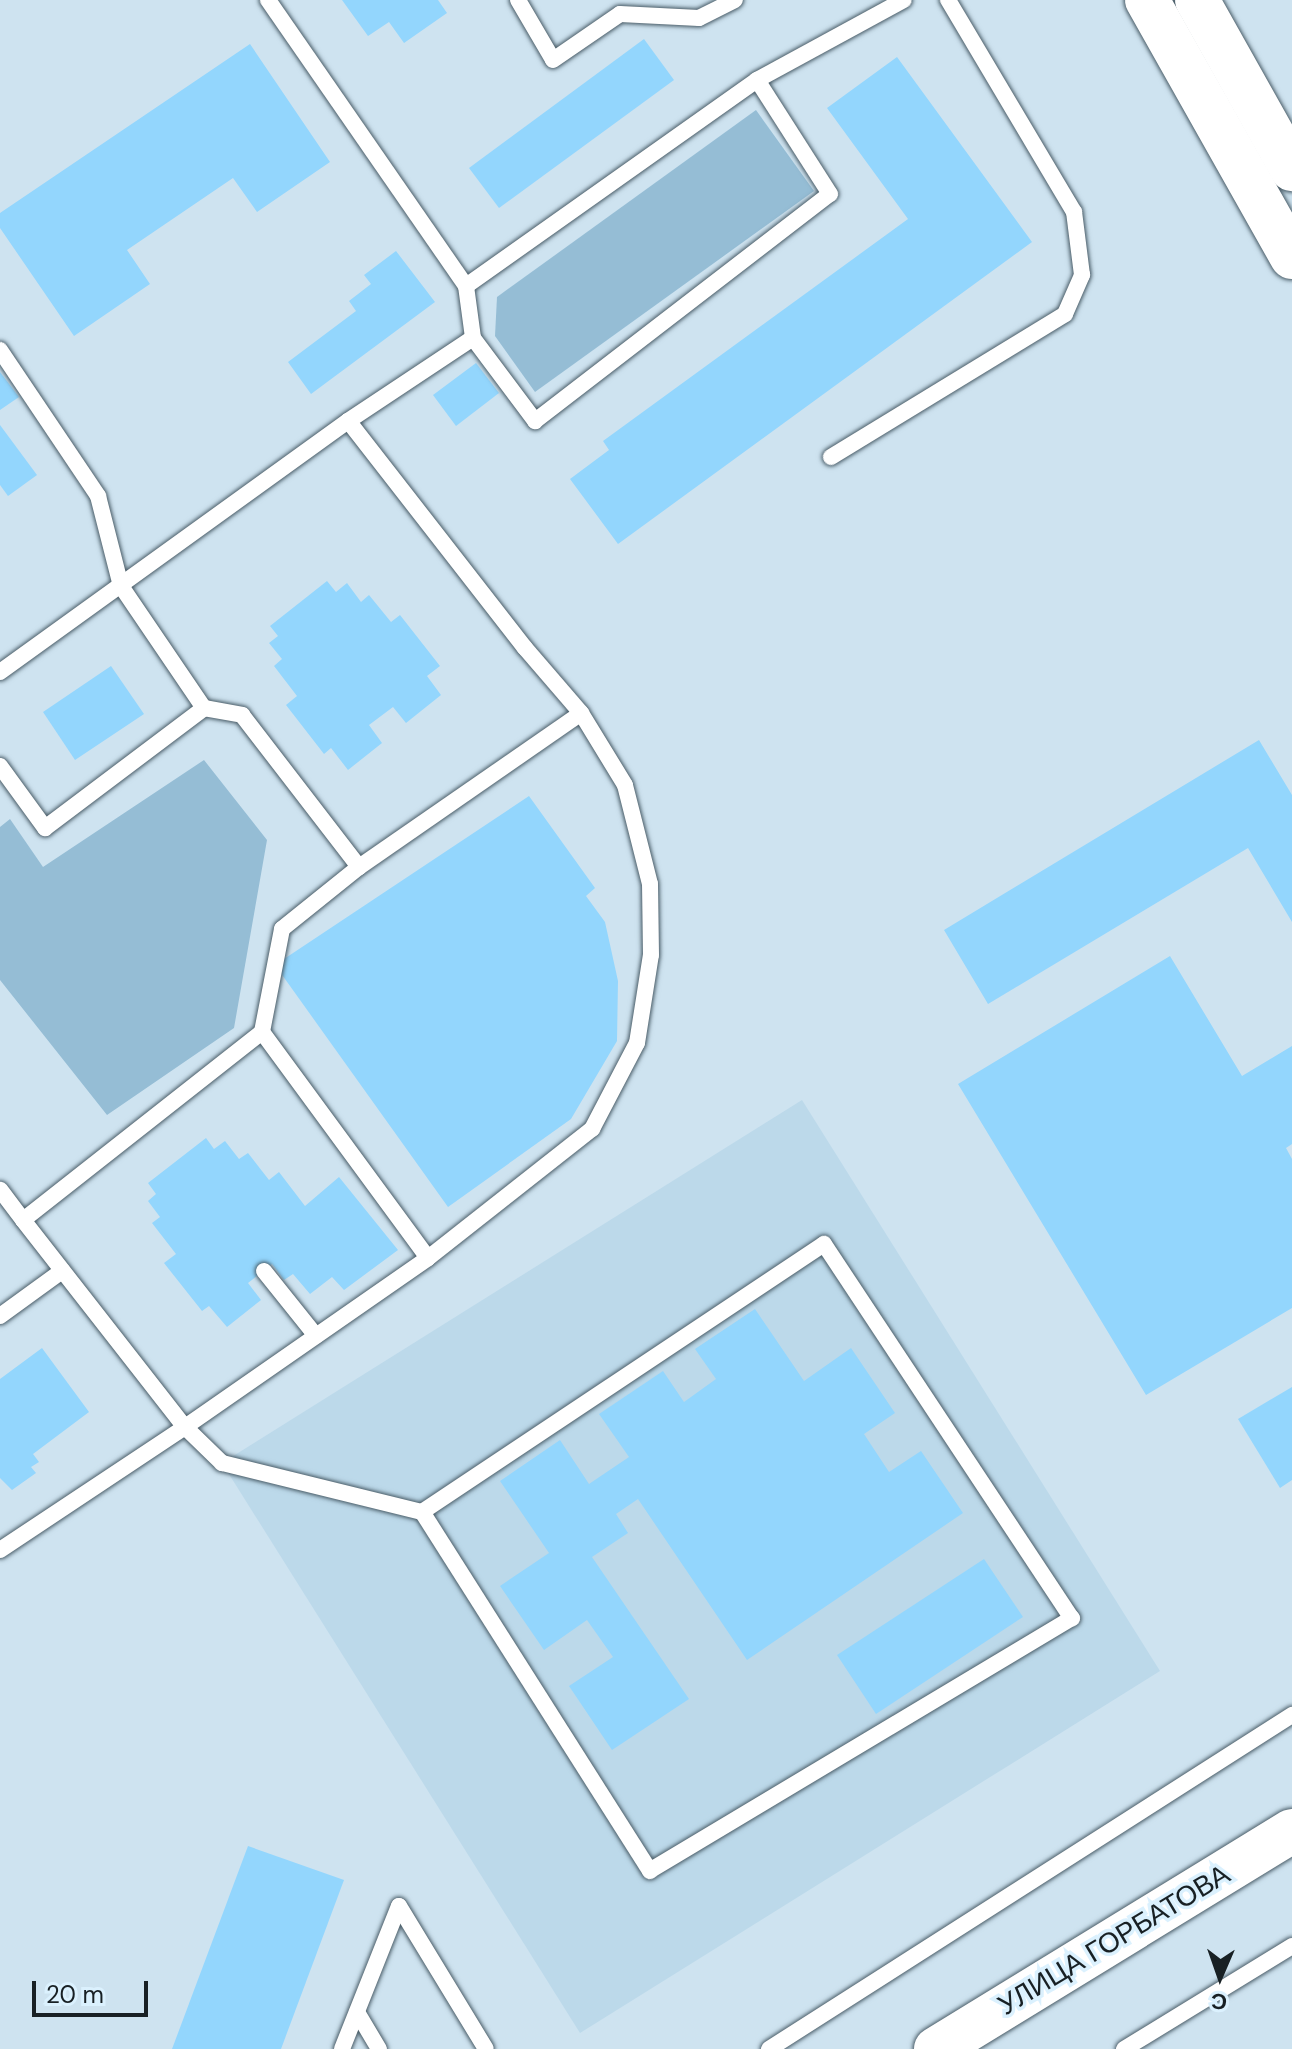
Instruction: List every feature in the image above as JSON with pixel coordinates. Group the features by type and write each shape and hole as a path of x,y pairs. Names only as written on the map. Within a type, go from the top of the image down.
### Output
{"main road":[{"path":"1147,0 1292,257"},
{"path":"1197,0 1292,169"},
{"name":"УЛИЦА ГОРБАТОВА","path":"958,2043 1292,1831"}],"lane":[{"path":"268,0 466,286 473,338 535,421 830,194 757,80"},
{"path":"518,0 553,60 616,7 699,18 735,0"},
{"path":"466,286 757,80 904,0"},
{"path":"831,457 1065,314 1082,275 1074,212 948,0"},
{"path":"0,672 348,421 473,338"},
{"path":"0,350 98,496 121,586 204,708 242,715 359,867"},
{"path":"0,1550 185,1427 428,1258 592,1129 637,1043 651,955 650,884 625,785 581,713 525,648 348,421"},
{"path":"0,766 45,828 204,708"},
{"path":"23,1220 262,1032 282,929 359,867 581,713"},
{"path":"262,1032 428,1258"},
{"path":"0,1190 185,1427 222,1463 422,1512 650,1871 1072,1618 824,1244 422,1512"},
{"path":"0,1316 62,1271"},
{"path":"264,1271 316,1336"},
{"path":"769,2049 1292,1715"},
{"path":"342,2049 399,1906 486,2049"},
{"path":"1124,2049 1292,1946"},
{"path":"357,2012 379,2049"}],"shaded area":[{"path":"756,110 814,191 535,392 495,336 497,297"},
{"path":"204,760 267,840 234,1028 107,1115 0,980 0,827 10,819 43,867"},
{"path":"802,1100 1160,1671 580,2033 222,1463"}],"building":[{"path":"342,0 438,0 447,13 404,43 389,22 368,36"},
{"path":"644,39 674,80 499,208 469,168"},
{"path":"250,44 330,162 257,212 233,178 127,250 150,284 74,336 0,228 0,213"},
{"path":"897,57 1032,242 618,544 570,479 609,450 603,441 908,219 827,108"},
{"path":"396,251 435,302 311,394 288,362 356,311 349,301 371,284 364,275"},
{"path":"476,363 499,393 456,426 433,395"},
{"path":"0,372 19,397 0,410"},
{"path":"0,425 37,475 8,496 0,485"},
{"path":"327,581 336,592 347,583 361,602 369,595 391,622 400,615 440,666 427,676 441,695 406,723 393,707 369,725 382,743 348,770 331,748 324,754 286,705 297,696 274,666 282,659 269,643 278,636 270,626"},
{"path":"111,666 144,714 75,760 43,712"},
{"path":"1259,740 1292,795 1292,922 1248,848 988,1004 944,930"},
{"path":"529,796 595,888 586,896 605,922 618,981 617,1041 571,1119 448,1207 275,965"},
{"path":"1170,956 1242,1076 1292,1046 1292,1144 1286,1148 1292,1159 1292,1308 1146,1395 958,1084"},
{"path":"206,1138 214,1149 225,1141 239,1159 248,1153 269,1180 279,1172 305,1206 339,1177 398,1250 344,1290 332,1277 310,1294 293,1274 284,1280 272,1264 248,1283 261,1300 227,1327 209,1306 202,1311 164,1263 176,1254 152,1223 160,1217 148,1201 156,1194 148,1183"},
{"path":"755,1309 804,1381 851,1348 895,1413 864,1434 889,1472 921,1451 963,1513 747,1660 638,1499 616,1514 628,1533 592,1557 689,1699 612,1750 569,1686 613,1657 587,1620 544,1650 500,1586 549,1553 500,1481 560,1440 589,1484 629,1457 599,1414 663,1371 684,1402 716,1379 695,1349"},
{"path":"42,1348 89,1412 33,1454 39,1462 31,1467 36,1473 12,1490 0,1478 0,1379"},
{"path":"1292,1387 1292,1480 1280,1488 1238,1419"},
{"path":"984,1559 1023,1617 876,1714 837,1655"},
{"path":"248,1846 344,1880 281,2049 172,2049"}]}
